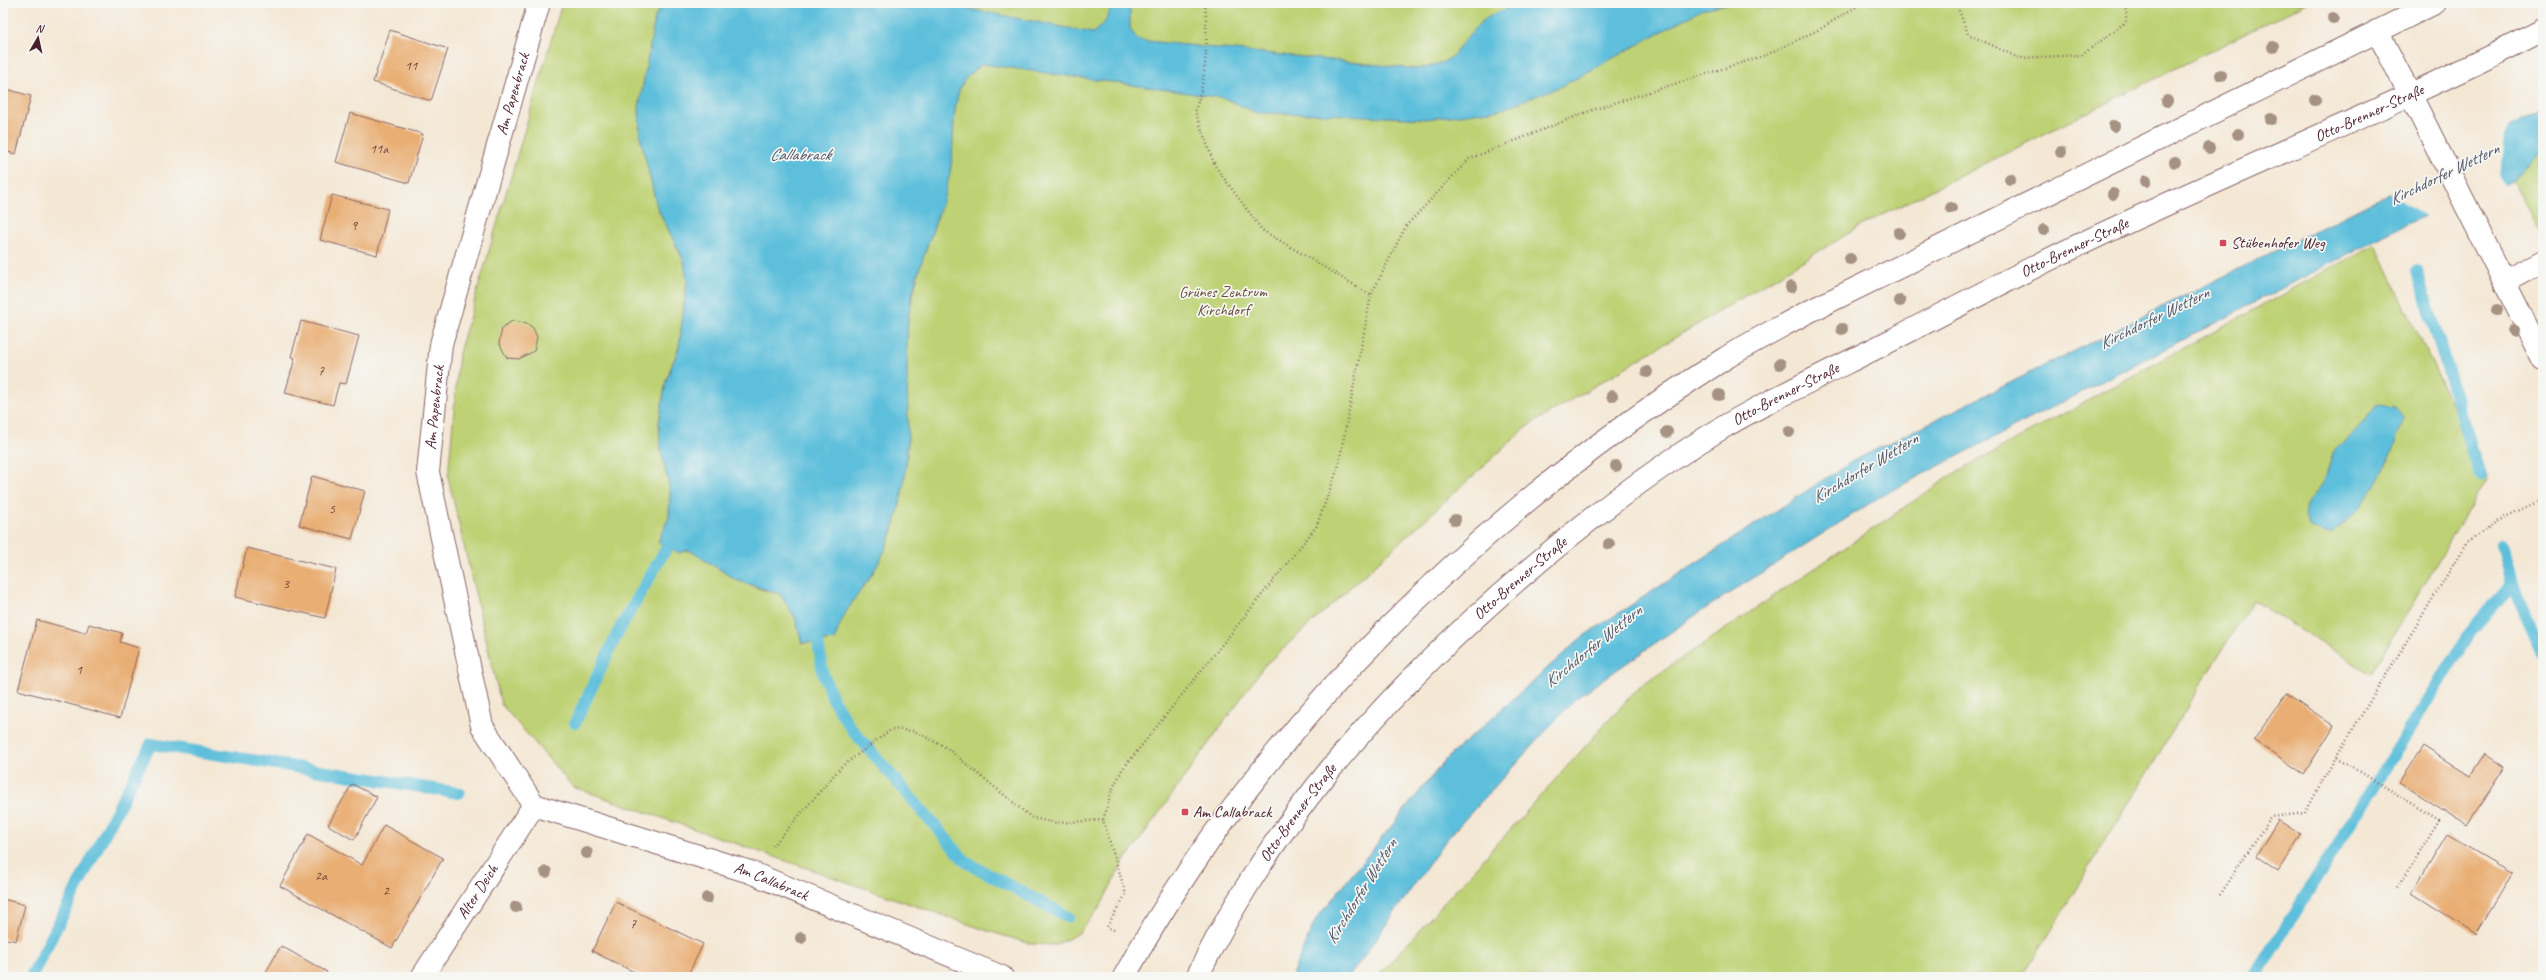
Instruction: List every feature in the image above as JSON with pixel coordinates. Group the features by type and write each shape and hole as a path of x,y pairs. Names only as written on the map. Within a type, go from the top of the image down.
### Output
{"main road":[{"name":"Am Papenbrack","path":"534,805 482,726 428,472 441,344 539,3"},
{"path":"1124,977 1160,914 1211,840 1295,729 1330,689 1446,573 1504,519 1613,434 1725,358 1804,314 2435,3"},
{"name":"Otto-Brenner-Straße","path":"1197,977 1207,956 1259,868 1315,787 1352,740 1408,680 1462,628 1592,517 1721,429 1792,390 2095,237 2411,96 2543,30"},
{"path":"2377,31 2543,358"},
{"path":"2505,281 2543,261"},
{"name":"Am Callabrack","path":"534,805 750,872 1002,977"},
{"name":"Alter Deich","path":"422,977 534,805"}],"path":[{"path":"1205,3 1208,37 1201,96 1195,111 1215,166 1262,230 1371,295"},
{"path":"1118,932 1107,927 1126,894 1103,820 1112,790 1122,770 1316,527 1338,468 1371,295 1406,226 1469,159 1592,110 1766,55 1820,29 1862,3"},
{"path":"1956,3 1968,34 2019,58 2082,54 2126,22 2127,3"},
{"path":"2219,896 2270,817 2305,813 2336,756 2466,544 2499,520 2543,500"},
{"path":"750,872 841,767 892,729 914,732 947,748 1032,818 1057,823 1103,820"},
{"path":"2336,756 2439,820 2396,890"}],"green space":[{"name":"Grünes Zentrum Kirchdorf","path":"562,3 663,3 657,207 684,261 687,280 679,347 666,381 659,422 670,491 669,517 658,542 689,550 760,589 780,594 795,617 802,643 835,640 840,620 875,569 893,531 903,487 908,445 906,362 908,318 959,90 965,77 982,64 965,8 951,3 2307,3 1866,223 1528,426 1264,666 1121,866 1100,907 1079,933 1056,945 1031,944 985,930 573,787 501,704 448,477 459,353"},
{"path":"2543,152 2543,236 2542,236 2513,181"},
{"path":"2375,244 2487,478 2371,674 2253,600 2022,977 1377,977 1637,689 1958,471"}],"water":[{"name":"Callabrack","path":"663,3 951,3 965,8 1093,33 1105,22 1113,3 1130,3 1130,29 1138,40 1418,69 1447,60 1457,51 1475,28 1485,19 1497,12 1521,3 1731,3 1703,9 1562,86 1499,110 1426,119 1324,114 1257,113 1224,98 982,64 965,79 959,91 956,102 952,160 948,182 938,216 919,269 910,304 907,341 908,425 906,467 901,499 893,530 875,569 847,610 838,629 835,640 802,643 795,617 780,594 736,580 689,550 679,553 658,542 669,517 670,491 660,446 659,422 666,381 679,347 687,280 684,261 657,207 640,136 639,107 655,17"},
{"path":"1735,3 1790,3 1773,9"},
{"name":"Kirchdorfer Wettern","path":"2543,109 2543,152 2513,181 2410,222 1883,495 1700,612 1575,699 1446,840 1349,977 1291,977 1316,919 1446,759 1582,637 1851,462 2385,196"},
{"path":"2377,405 2395,407 2403,418 2386,466 2361,506 2351,518 2340,527 2329,534 2310,528 2304,515 2306,505 2324,482 2333,453 2357,430"}],"pier":[{"path":"2509,124 2504,136 2500,177 2505,187 2426,218 2424,215 2388,192"}],"building":[{"path":"390,30 448,49 431,101 373,82"},
{"path":"3,88 31,96 16,154 3,151"},
{"path":"350,113 423,134 409,183 336,162"},
{"path":"332,195 388,209 377,255 320,240"},
{"path":"301,321 359,336 346,384 339,383 333,405 285,393 295,358 291,357"},
{"path":"512,321 527,323 533,328 537,337 534,351 519,359 507,358 499,343 502,328"},
{"path":"312,476 365,491 352,539 299,525"},
{"path":"247,548 336,569 325,618 235,597"},
{"path":"37,620 86,633 89,624 122,633 120,642 139,648 120,718 18,690"},
{"path":"2286,693 2334,726 2304,774 2254,740"},
{"path":"2423,746 2470,776 2485,753 2505,767 2467,825 2399,782"},
{"path":"352,784 377,797 354,840 328,825"},
{"path":"2278,820 2301,835 2278,871 2256,856"},
{"path":"384,825 443,858 392,948 280,886 308,834 362,865"},
{"path":"2447,835 2512,873 2476,934 2412,893"},
{"path":"3,899 25,905 16,941 3,938"},
{"path":"616,902 703,944 687,977 644,977 592,951"},
{"path":"281,946 327,972 324,977 263,977"}],"waterway":[{"path":"2417,270 2480,475"},
{"path":"2502,544 2512,584 2543,653"},
{"path":"575,723 618,632 667,547"},
{"path":"2255,977 2469,634 2512,584"},
{"path":"818,642 823,674 834,701 850,727 966,862 1068,917"},
{"path":"31,977 151,744 459,793"}],"place":[{"name":"Stübenhofer Weg","path":"2223,243"},
{"name":"Am Callabrack","path":"1185,812"}]}
